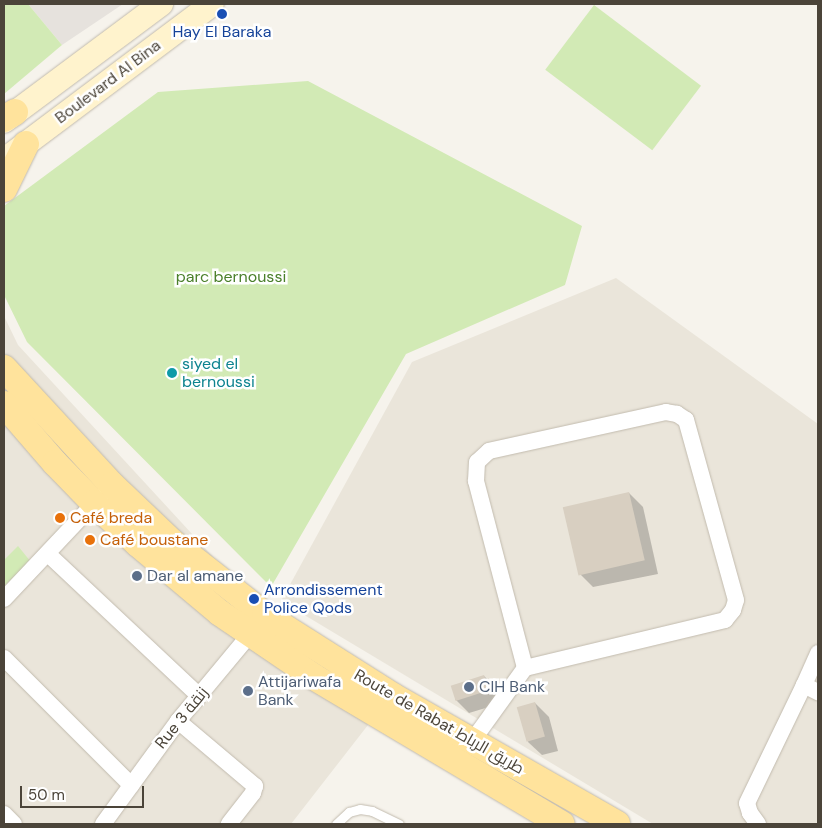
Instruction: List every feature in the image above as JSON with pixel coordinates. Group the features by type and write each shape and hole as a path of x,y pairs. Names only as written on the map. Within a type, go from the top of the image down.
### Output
{"main road":[{"name":"Boulevard Al Bina","path":"8,118 161,4"},
{"name":"Boulevard Al Bina","path":"4,160 212,4"},
{"path":"4,189 26,144"},
{"name":"Route de Rabat طريق الرباط","path":"4,368 146,551 220,613 249,635 369,711 562,824"},
{"name":"Route de Rabat طريق الرباط","path":"4,404 55,463 172,542 265,615 393,696 617,824"}],"street":[{"path":"473,740 525,668 725,620 733,610 736,600 686,420 677,414 666,412 489,451 477,462 476,481 525,668"},
{"path":"4,599 103,494"},
{"path":"48,554 199,696"},
{"name":"Rue 3 زنقة","path":"104,824 178,721 265,615"},
{"path":"758,824 750,813 747,802 811,688 818,653"},
{"path":"4,658 131,784"},
{"path":"178,721 255,786 253,793 229,824"},
{"path":"4,814 14,824"}],"lane":[{"path":"336,824 349,812 360,809 372,810 399,824"}],"shaded area":[{"path":"28,4 123,4 62,45"},
{"path":"616,278 818,424 818,824 653,824 281,601 412,362"},
{"path":"4,316 18,345 368,725 291,824 4,824"}],"green space":[{"path":"4,4 28,4 62,45 4,94"},
{"path":"594,5 701,86 652,150 545,70"},
{"name":"parc bernoussi","path":"308,81 582,226 565,285 406,354 271,587 27,342 4,295 4,206 158,92"},
{"path":"18,546 31,562 4,586 4,560"}],"building":[{"path":"629,492 645,560 578,576 563,507"},
{"name":"CIH Bank","path":"484,675 489,690 456,701 451,686"},
{"path":"535,702 545,737 527,742 517,707"}],"place":[{"name":"Hay El Baraka","path":"222,14"},
{"name":"siyed el bernoussi","path":"172,373"},
{"name":"Café breda","path":"60,518"},
{"name":"Café boustane","path":"90,540"},
{"name":"Dar al amane","path":"137,576"},
{"name":"Arrondissement Police Qods","path":"254,599"},
{"name":"CIH Bank","path":"469,687"},
{"name":"Attijariwafa Bank","path":"248,691"}]}
